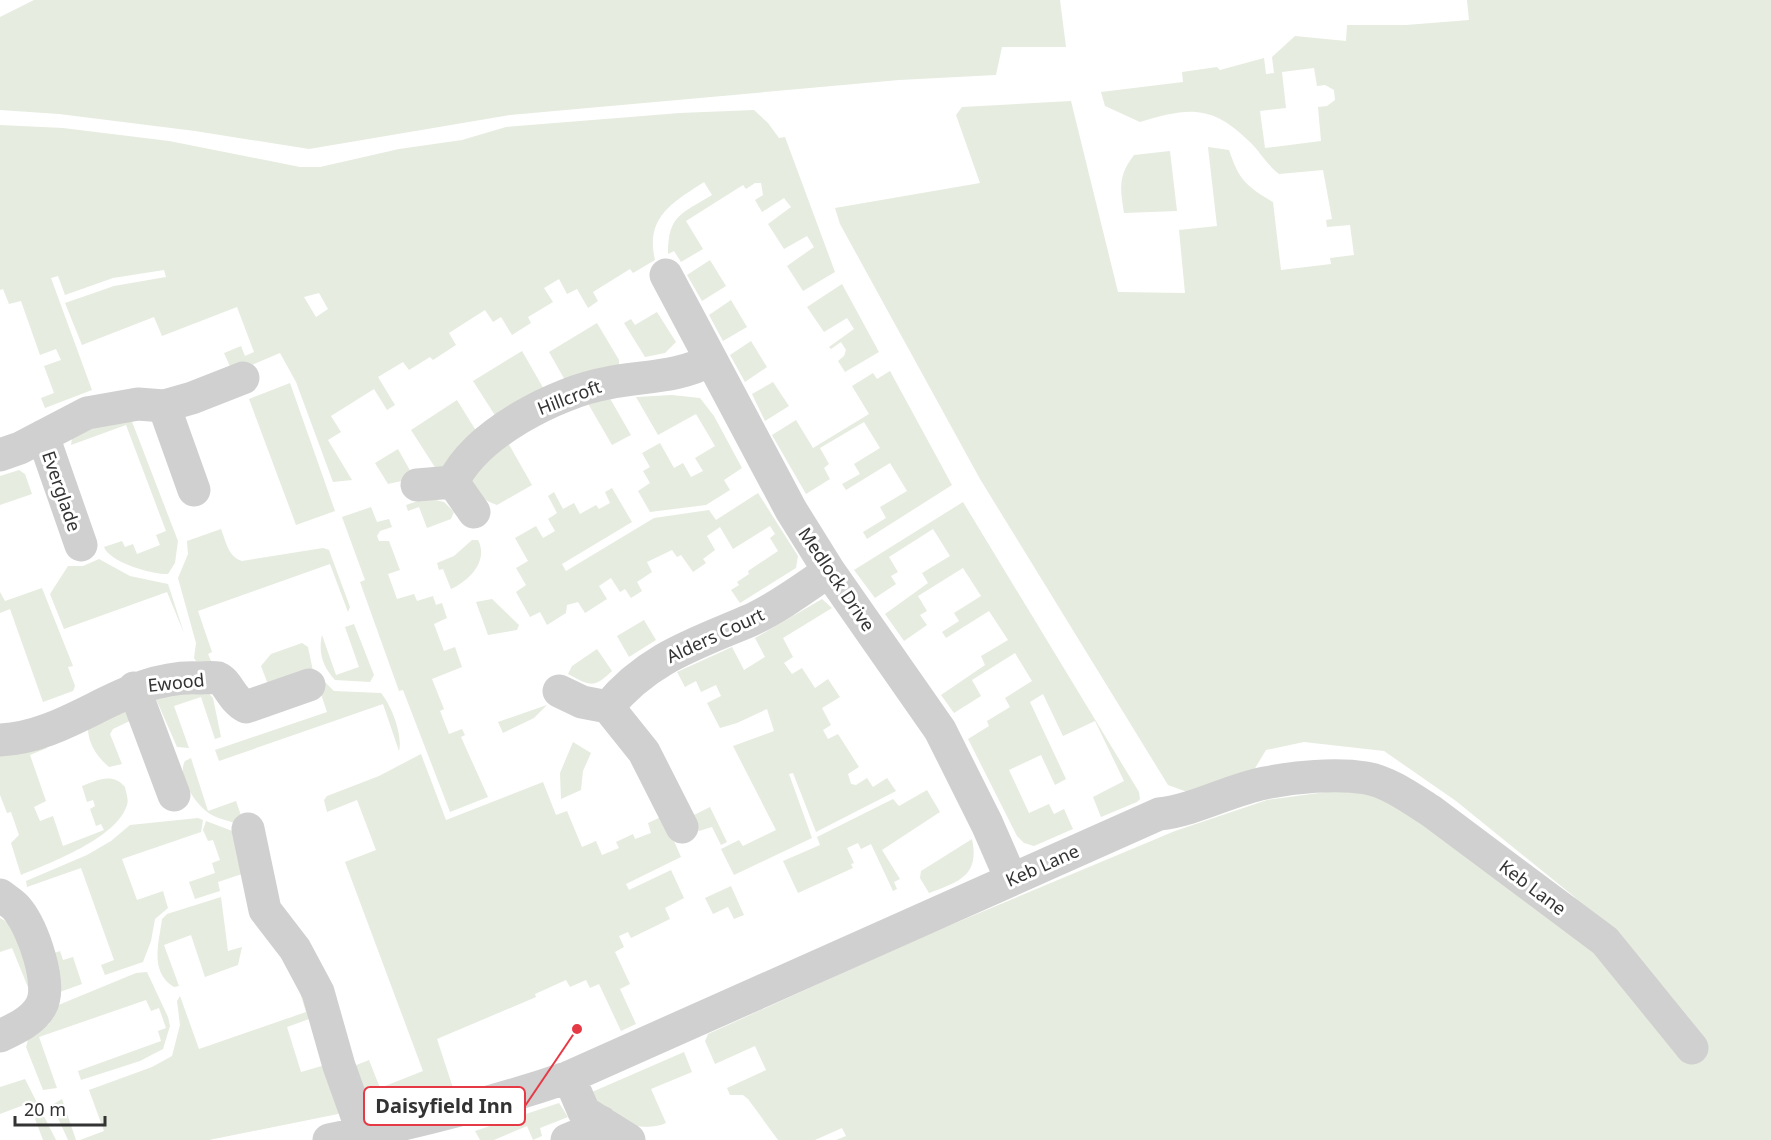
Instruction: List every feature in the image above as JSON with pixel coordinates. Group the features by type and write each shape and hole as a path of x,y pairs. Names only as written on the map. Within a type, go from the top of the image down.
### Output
{"street":[{"name":"Medlock Drive","path":"666,275 791,510 829,571 940,730 987,824 1011,879"},
{"name":"Hillcroft","path":"453,482 460,467 472,455 543,405 605,383 693,370 710,360"},
{"name":"Everglade","path":"0,455 87,413 138,404 164,406 243,378"},
{"path":"164,406 194,490"},
{"name":"Everglade","path":"43,436 81,545"},
{"path":"417,485 453,482 474,512"},
{"name":"Alders Court","path":"608,708 637,676 669,655 759,615 829,571"},
{"name":"Ewood","path":"0,740 12,739 61,723 134,688 156,681 189,677 218,678 227,687 235,701 246,707 309,685"},
{"name":"Ewood","path":"134,688 174,795"},
{"path":"559,691 582,702 608,708 666,763 682,827"},
{"name":"Keb Lane","path":"328,1140 505,1098 569,1077 1159,814 1175,812 1264,783 1326,777 1367,778 1403,793 1431,811 1605,941 1692,1048"},
{"path":"248,829 265,910 295,949 318,992 339,1066 363,1133"},
{"path":"0,895 18,910 33,942 47,989 40,1008 34,1016 0,1036"},
{"path":"569,1077 584,1112 628,1140"},
{"path":"567,1140 591,1130 601,1122"}],"shaded area":[{"path":"34,0 1060,0 1066,47 1002,47 996,75 899,80 510,115 309,149 195,131 59,114 0,110 0,17"},
{"path":"1467,0 1771,0 1771,1140 836,1140 846,1136 842,1128 815,1140 778,1140 748,1099 743,1095 730,1095 727,1088 766,1070 755,1046 715,1064 705,1041 708,1034 922,937 1175,831 1267,800 1334,791 1379,795 1577,899 1456,801 1384,751 1304,742 1266,750 1254,770 1190,793 1168,785 980,479 840,224 835,208 980,183 956,115 962,107 1071,101 1118,292 1185,293 1179,230 1217,226 1208,147 1229,150 1236,169 1245,181 1273,202 1281,270 1331,264 1330,258 1354,255 1350,225 1327,227 1326,220 1332,219 1323,170 1279,174 1237,130 1212,115 1199,112 1173,113 1140,122 1105,106 1101,92 1183,82 1182,72 1217,67 1220,70 1264,58 1266,74 1274,73 1272,57 1295,36 1346,41 1347,25 1406,25 1469,20","holes":["1314,68 1317,86 1325,85 1334,90 1335,100 1327,106 1318,107 1321,141 1265,148 1260,111 1286,108 1282,72"]},
{"path":"754,110 779,138 785,137 835,272 803,291 787,266 814,247 807,236 784,249 768,224 791,207 784,198 762,212 755,200 763,195 761,183 755,183 746,189 743,185 686,221 703,249 681,262 674,251 668,254 674,223 685,211 712,195 704,182 681,197 658,222 653,245 655,260 633,273 630,269 593,292 598,301 588,308 577,289 567,294 559,279 544,288 553,302 528,317 531,323 512,335 501,317 493,322 485,310 449,333 456,345 433,360 430,357 409,370 403,362 378,377 395,405 387,410 374,389 331,416 341,432 328,440 352,480 333,482 296,382 280,353 233,373 224,353 241,346 245,356 254,352 237,307 162,336 154,317 82,345 65,303 114,286 166,277 164,270 113,278 65,295 58,276 51,278 92,390 45,408 41,398 54,393 44,366 61,360 56,349 40,355 21,301 9,304 3,289 0,290 0,125 63,128 169,141 300,167 320,167 399,149 462,140 506,127 680,113","holes":["319,293 328,309 316,317 304,297"]},
{"path":"1170,151 1177,211 1124,213 1123,176 1134,155"},
{"path":"710,260 726,286 702,301 687,275"},
{"path":"842,284 879,352 845,372 838,361 844,356 846,350 841,342 831,349 829,347 854,329 847,318 824,332 807,307"},
{"path":"731,300 747,327 723,341 709,315"},
{"path":"657,312 676,342 665,353 645,357 624,323 631,319 635,325"},
{"path":"597,323 619,360 619,368 566,382 549,352"},
{"path":"751,341 767,367 745,382 730,355"},
{"path":"522,351 545,391 498,420 473,381"},
{"path":"890,371 952,485 867,539 863,532 886,518 880,507 907,491 890,463 846,490 842,484 860,474 854,464 880,448 864,422 820,448 829,464 824,468 830,479 806,494 772,435 796,420 813,448 869,414 852,386 873,373 877,379"},
{"path":"773,382 789,406 765,421 752,394"},
{"path":"290,383 335,511 296,525 249,399"},
{"path":"608,395 631,435 612,445 586,400"},
{"path":"672,395 700,398 714,416 742,468 724,480 730,490 706,505 650,512 638,491 650,483 643,471 650,467 642,453 660,443 674,468 683,463 691,477 703,471 695,458 715,446 696,414 658,435 636,397"},
{"path":"457,400 478,434 438,472 411,430"},
{"path":"131,419 178,541 175,563 168,574 142,570 122,562 108,553 104,547 122,541 125,547 133,544 137,554 160,545 156,535 166,531 126,425 71,445 73,432"},
{"path":"507,441 532,485 497,505 479,495 471,477"},
{"path":"398,449 412,474 406,480 388,484 375,463"},
{"path":"19,470 25,474 32,494 0,505 0,476"},
{"path":"612,488 632,522 562,564 566,571 654,518 709,510 716,520 758,493 798,556 796,568 740,603 731,590 739,585 737,582 749,574 748,571 778,551 770,538 775,534 770,526 733,549 720,527 707,536 715,550 703,559 706,563 693,572 681,555 677,557 672,550 647,562 652,572 637,582 642,591 631,598 625,589 620,592 611,578 599,586 607,599 585,613 578,602 567,605 566,613 547,625 540,612 530,617 516,592 526,585 516,568 528,561 515,538 536,526 543,538 555,531 548,519 557,513 548,496 554,492 563,509 574,503 580,514 596,505 599,509 610,503 605,492"},
{"path":"427,498 444,502 454,512 451,519 427,528 419,507 408,511 406,505"},
{"path":"963,502 1139,792 1140,799 1137,802 1101,817 1093,797 1124,781 1095,721 1063,736 1043,694 1030,702 1066,779 1055,785 1041,755 1009,770 1029,813 1049,804 1054,814 1064,809 1073,829 1034,846 1024,843 1017,836 968,739 989,726 987,721 1010,707 1005,698 1032,681 1015,653 972,680 981,696 954,713 941,695 985,665 981,656 1008,640 989,611 946,638 942,632 959,621 954,613 981,596 963,568 918,596 927,611 920,615 927,625 904,641 885,614 928,583 922,573 950,556 933,529 889,557 898,572 891,576 896,584 875,598 854,570"},
{"path":"371,507 377,522 389,519 392,527 380,531 377,536 379,541 389,541 400,570 388,574 397,599 414,594 417,601 433,596 436,605 442,603 447,618 434,624 444,651 455,647 462,667 432,679 444,709 440,711 449,734 462,729 465,735 461,737 488,797 450,812 403,690 399,691 360,582 365,580 342,517"},
{"path":"221,529 231,552 242,561 323,548 329,550 350,607 348,612 330,564 198,611 212,652 208,654 215,670 198,664 194,658 196,643 178,578 188,554 187,541"},
{"path":"472,540 478,540 481,548 479,563 470,576 451,589 443,569 439,570 437,563 454,556"},
{"path":"99,559 130,576 168,584 184,633 167,592 64,629 50,594 68,566 83,566"},
{"path":"42,588 73,666 68,667 75,686 73,691 43,702 10,609 0,613 0,592 5,601"},
{"path":"492,599 519,625 517,630 488,635 476,602"},
{"path":"822,599 832,608 783,638 793,657 784,663 792,674 802,668 815,688 828,679 840,697 822,708 831,725 823,730 828,739 838,734 859,767 848,774 851,784 856,785 867,778 873,787 887,778 896,791 816,832 793,773 789,774 812,838 734,875 721,849 739,840 743,846 776,830 733,746 774,731 767,709 720,728 707,703 721,696 716,685 701,692 696,681 685,687 677,672 732,647 744,670 765,657 755,638"},
{"path":"644,620 656,640 629,657 617,636"},
{"path":"354,624 374,675 370,682 335,680 327,670 323,659 322,635 336,675 359,667 345,627"},
{"path":"302,643 308,647 313,671 269,687 261,666 271,654"},
{"path":"597,649 612,671 606,677 592,684 568,674 572,666"},
{"path":"321,678 334,691 381,693 395,720 399,736 399,751 383,704 219,761 215,750 327,712 320,691"},
{"path":"199,683 213,698 221,737 215,739 201,697 174,706 189,748 177,747 156,699"},
{"path":"126,702 136,718 113,729 110,734 122,764 109,767 94,749 89,738 88,726"},
{"path":"547,705 534,718 503,733 498,722"},
{"path":"44,738 47,748 30,755 46,801 34,807 40,821 53,816 63,846 104,830 101,824 96,826 90,809 95,806 93,800 87,802 82,786 105,779 115,780 125,787 128,803 121,817 97,838 65,856 21,875 11,843 19,835 11,812 7,813 0,795 0,754"},
{"path":"573,742 591,753 583,771 581,790 561,799 560,773"},
{"path":"421,754 446,820 543,782 556,815 567,811 582,847 596,841 602,855 619,848 616,842 633,834 635,839 651,833 648,823 663,816 681,857 626,884 629,890 671,870 684,898 665,908 670,919 631,938 628,932 619,936 624,947 615,952 630,984 620,989 636,1024 621,1031 599,984 590,988 586,980 570,987 566,980 535,994 536,997 437,1039 453,1088 373,1107 349,1068 369,1060 380,1088 423,1071 345,862 376,850 357,800 327,812 324,800 327,796 379,776"},
{"path":"191,758 208,811 236,801 243,821 237,824 217,817 206,811 197,801 188,788 183,773 185,761"},
{"path":"927,790 940,812 882,850 900,879 894,882 897,889 893,891 871,844 861,849 858,843 847,848 854,863 851,864 853,868 798,893 783,861 820,845 817,837 893,799 899,806"},
{"path":"710,807 727,842 721,845 712,827 699,831 696,829 692,816"},
{"path":"198,818 203,820 201,832 122,859 137,900 163,891 168,908 155,919 151,941 143,962 105,975 101,965 114,960 81,868 27,887 26,881 87,855 111,841 130,825"},
{"path":"206,821 235,832 242,874 218,882 220,891 195,899 189,882 215,873 212,863 220,860 213,840 208,841 203,830"},
{"path":"972,839 974,851 970,869 957,881 929,893 920,878 921,871"},
{"path":"731,886 744,915 734,919 728,907 713,914 705,898"},
{"path":"221,897 228,951 242,947 238,965 205,977 191,935 164,945 179,986 174,987 166,981 158,965 162,919 167,914"},
{"path":"0,918 8,923 20,941 27,965 32,997 12,948 0,952"},
{"path":"60,951 63,960 73,957 82,984 57,993 49,955"},
{"path":"293,970 312,1018 287,1027 301,1072 325,1065 343,1106 338,1114 209,1140 80,1140 104,1131 89,1090 152,1067 172,1056 180,1025 177,1001 180,996 199,1049 306,1012"},
{"path":"147,972 170,1026 163,1049 140,1061 81,1080 78,1071 161,1041 158,1031 166,1028 159,1008 151,1011 146,1000 39,1037 57,1088 43,1090 26,1047 29,1036 49,1024 56,1006 136,973"},
{"path":"684,1052 692,1072 651,1089 666,1123 650,1127 632,1125 614,1119 597,1105 592,1092"},
{"path":"25,1079 56,1140 43,1140 29,1103 0,1114 0,1087"},
{"path":"62,1099 76,1140 68,1140 52,1105"},
{"path":"559,1103 568,1117 540,1128 542,1136 533,1140 527,1126 494,1140 480,1140 475,1131"}],"place":[{"name":"Daisyfield Inn","path":"577,1029"}]}
